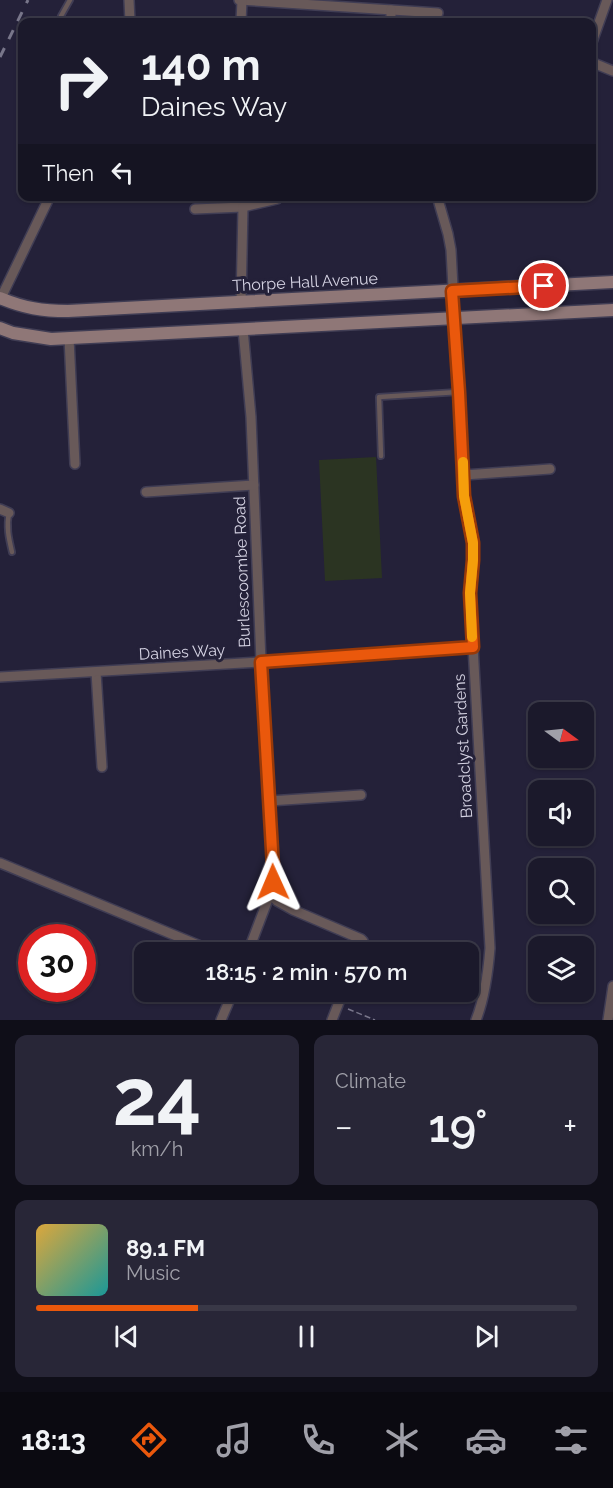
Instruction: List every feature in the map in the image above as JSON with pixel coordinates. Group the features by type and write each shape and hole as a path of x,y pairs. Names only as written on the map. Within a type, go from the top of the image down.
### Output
{"street":[{"path":"241,18 240,0 438,13"},
{"path":"596,31 607,0"},
{"path":"126,1 129,18"},
{"path":"391,10 391,18"},
{"path":"596,64 613,71"},
{"path":"0,299 48,201"},
{"path":"195,209 243,207 268,201"},
{"name":"Broadclyst Gardens","path":"438,201 451,250 467,515 473,543 470,593 490,948 488,975 476,1020"},
{"path":"241,302 243,207"},
{"name":"Thorpe Hall Avenue","path":"0,299 22,307 68,312 613,282"},
{"path":"0,328 13,333 51,339 613,310"},
{"name":"Burlescoombe Road","path":"243,329 254,485 261,662 273,867 270,894 252,942"},
{"path":"69,338 75,464"},
{"path":"464,475 550,469"},
{"path":"146,492 254,485"},
{"name":"Daines Way","path":"0,677 473,647"},
{"path":"96,672 102,767"},
{"path":"269,801 361,795"},
{"path":"0,863 191,942"},
{"path":"270,894 293,910 361,939 363,942"},
{"path":"609,1020 613,986"},
{"path":"221,1020 229,1002"},
{"path":"332,1020 339,1002"}],"lane":[{"path":"61,16 70,0"},
{"path":"381,456 379,397 459,392"},
{"path":"4,511 12,552"}],"green space":[{"path":"376,457 382,578 325,581 319,460"}],"railway":[{"path":"19,18 28,0"},
{"path":"0,57 18,20"}],"slow traffic":[{"path":"463,462 464,496 473,543 470,593 472,637"}],"route":[{"path":"273,882 261,662 473,647 470,593 473,543 464,496 452,291 544,286"}]}
